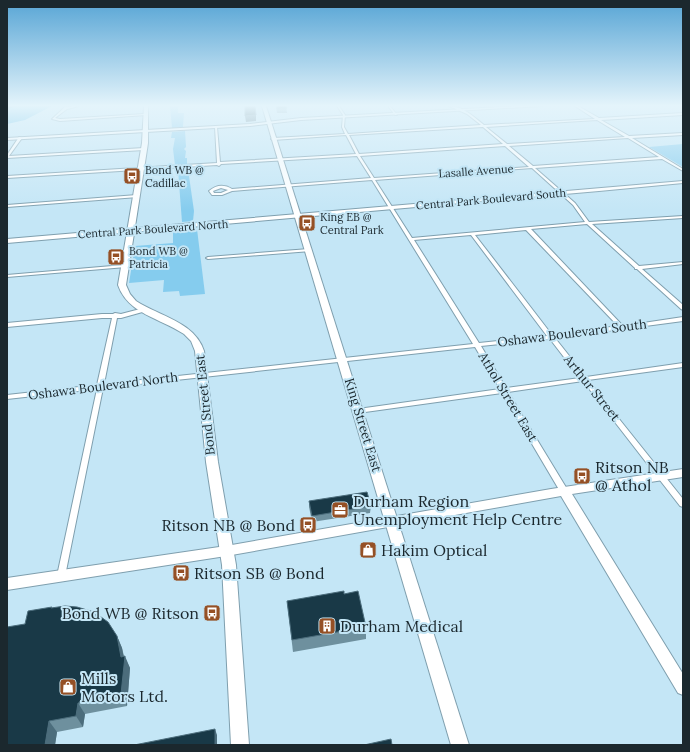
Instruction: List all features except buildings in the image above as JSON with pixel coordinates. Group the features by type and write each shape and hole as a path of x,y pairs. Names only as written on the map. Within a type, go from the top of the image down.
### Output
{"main road":[{"name":"Bond Street East","path":"145,141 137,196 124,266 122,291 128,300 144,310 183,329 194,339 198,346 201,358 212,465 230,572 240,745"},
{"name":"King Street East","path":"274,141 309,250 460,745"},
{"path":"7,584 226,550 564,491 683,473"},
{"name":"Athol Street East","path":"564,491 683,688"}],"street":[{"path":"7,157 18,141"},
{"path":"217,141 219,165"},
{"name":"Athol Street East","path":"350,141 358,155 375,178 391,207 477,345 564,491"},
{"path":"501,141 574,204 588,223 683,308"},
{"path":"7,177 219,165 566,141"},
{"path":"635,141 683,170"},
{"path":"7,157 144,149"},
{"name":"Lasalle Avenue","path":"231,190 375,178 663,158"},
{"name":"Central Park Boulevard South","path":"298,216 683,182"},
{"path":"7,206 137,196"},
{"name":"Central Park Boulevard North","path":"7,240 298,216"},
{"path":"412,239 588,223 683,217"},
{"path":"527,228 621,326"},
{"name":"Arthur Street","path":"472,233 551,337 683,504"},
{"path":"208,258 309,250"},
{"path":"637,268 683,263"},
{"path":"7,276 124,266"},
{"path":"7,325 126,315 144,310"},
{"path":"61,576 114,315"},
{"name":"Oshawa Boulevard South","path":"342,360 551,337 621,326 683,319"},
{"name":"Oshawa Boulevard North","path":"7,397 342,360"},
{"path":"358,411 683,365"}],"shaded area":[{"path":"174,141 186,141 186,147 184,149 186,151 185,158 187,158 187,165 175,165 173,149"},
{"path":"683,144 683,167 649,147"},
{"path":"188,169 194,211 193,221 182,222 178,170"},
{"path":"197,229 205,294 180,296 179,291 163,292 164,280 129,283 135,246 173,243 173,231"}],"place":[{"name":"Bond WB @ Cadillac","path":"132,176"},
{"name":"King EB @ Central Park","path":"307,223"},
{"name":"Bond WB @ Patricia","path":"116,257"},
{"name":"Ritson NB @ Athol","path":"582,476"},
{"name":"Durham Region Unemployment Help Centre","path":"340,510"},
{"name":"Ritson NB @ Bond","path":"308,525"},
{"name":"Hakim Optical","path":"368,550"},
{"name":"Ritson SB @ Bond","path":"181,573"},
{"name":"Bond WB @ Ritson","path":"212,613"},
{"name":"Durham Medical","path":"327,626"},
{"name":"Mills Motors Ltd.","path":"68,687"}]}
